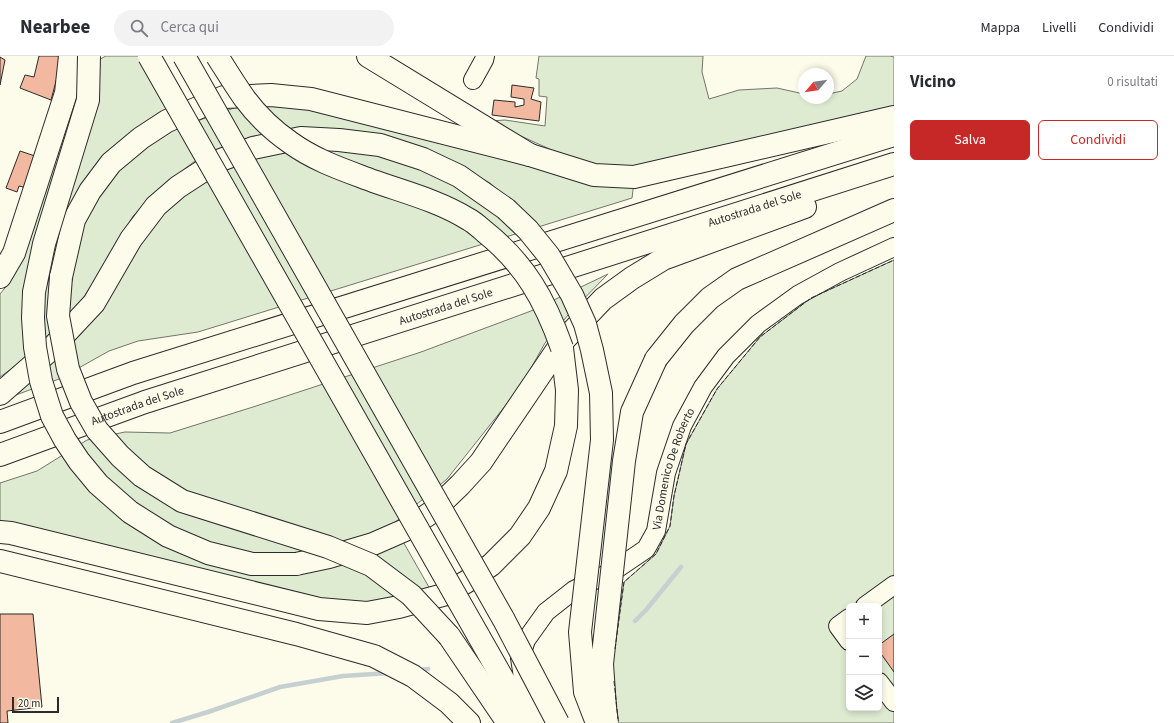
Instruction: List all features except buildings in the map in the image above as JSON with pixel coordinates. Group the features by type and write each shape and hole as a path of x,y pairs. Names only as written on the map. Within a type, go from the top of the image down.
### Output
{"highway":[{"path":"0,277 14,253 66,93 70,56"},
{"path":"89,56 88,100 44,244 34,292 33,318 35,347 41,381 52,416 65,440 79,461 98,484 130,512 168,536 208,553 252,564 296,564 329,557 373,544 405,530 432,512 481,462 563,341 603,299 632,278 663,259 821,202 894,166"},
{"path":"149,56 528,723"},
{"path":"184,56 504,620 558,723"},
{"path":"0,532 11,533 318,609 367,613 399,607 443,595 492,565 520,536 539,508 556,471 566,426 567,390 562,348 554,324 544,304 520,266 495,240 469,219 439,204 321,162 291,143 269,124 246,100 217,56"},
{"path":"368,56 530,155"},
{"path":"508,723 449,636 411,595 371,565 328,547 182,501 142,476 120,456 97,430 81,402 68,369 58,316 61,277 74,220 90,191 111,163 140,138 166,121 224,97 270,95 312,99 530,155 594,175 634,177 894,117"},
{"path":"0,422 133,374 894,135"},
{"path":"0,394 50,351 94,303 131,239 156,206 178,187 218,161 253,148 301,138 339,140 380,144 423,159 459,176 506,209 528,230 549,256 572,295 585,324 592,350 601,393 602,440 580,632 585,692 597,723"},
{"name":"Autostrada del Sole","path":"0,455 145,402 894,166"},
{"path":"607,723 604,707 602,664 624,461 632,412 656,360 684,324 710,298 737,279 894,210"},
{"path":"0,561 296,634 374,656 413,676 449,703 469,723"}],"street":[{"path":"473,80 485,56"},
{"name":"Via Domenico De Roberto","path":"545,723 524,684 520,658 526,640 546,612 574,590 615,570 646,549 656,531 666,473 682,426 703,387 726,356 758,324 798,295 840,272 894,248"},
{"path":"869,603 894,585"},
{"path":"846,620 838,626 846,637"},
{"path":"882,686 894,702"}],"green space":[{"path":"106,56 139,56 177,128 237,107 276,102 634,182 632,198 198,332 138,341 109,351 59,379 16,395 81,334 149,227 164,211 209,175 264,153 322,146 363,149 416,163 516,206 490,183 442,156 260,136 195,161 162,186 133,216 78,306 22,361 0,377 0,294 5,288 22,256 74,73"},
{"path":"539,56 703,56 702,72 709,99 739,90 777,88 798,93 798,104 834,104 834,93 842,91 857,79 866,56 890,56 894,57 894,111 649,166 614,167 593,164 556,152 491,121 505,120 545,126 547,97 539,96 539,79 536,78"},
{"path":"894,260 894,723 618,723 612,665 624,582 656,554 670,526 674,496 686,444 717,389 760,337 811,298"},
{"path":"608,274 568,315 545,343 521,386 447,479 393,524 430,589 375,601 355,603 299,598 0,525 0,483 37,471 87,440 125,432 170,433 253,407 421,352 531,311"}],"waterway":[{"path":"635,621 646,610 681,567"},
{"path":"418,670 428,669"},
{"path":"172,723 280,687 343,676 389,673"}],"fence":[{"path":"615,649 624,582 656,554 670,526 674,496 686,444 717,389 760,337 811,298 894,260"},
{"path":"614,681 618,719"}]}
